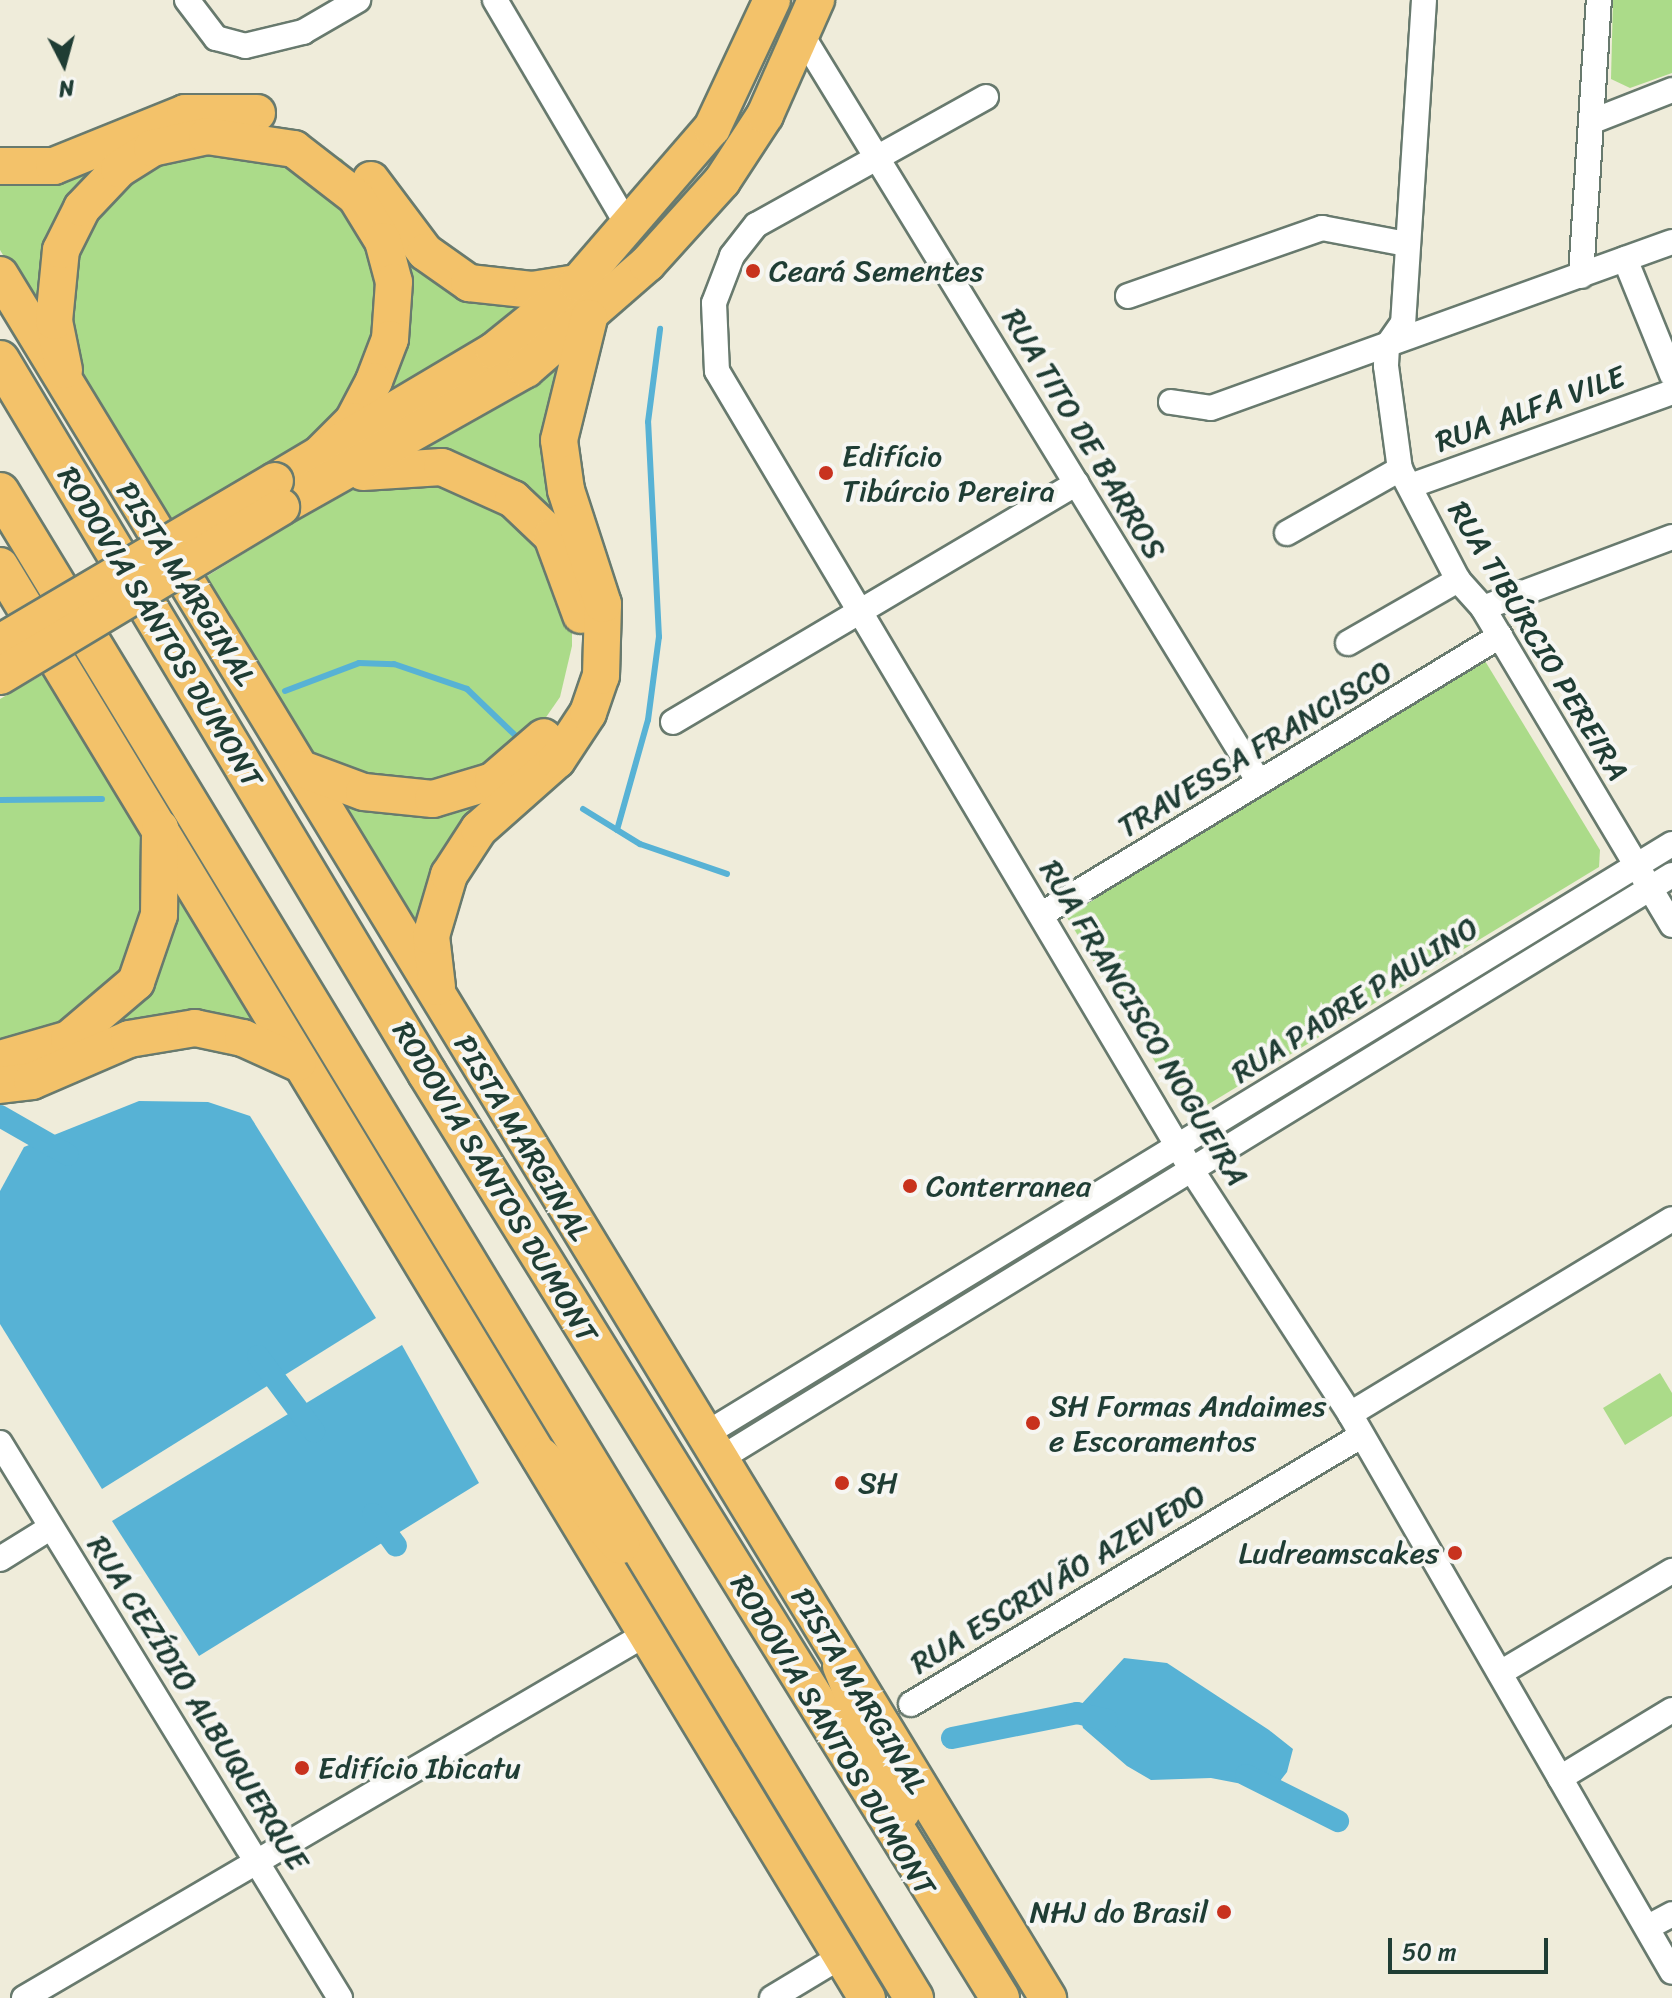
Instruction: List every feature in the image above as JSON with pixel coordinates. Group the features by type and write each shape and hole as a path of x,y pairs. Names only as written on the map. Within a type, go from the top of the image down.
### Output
{"highway":[{"name":"RODOVIA SANTOS DUMONT","path":"0,360 942,1915 1000,1998"},
{"path":"0,492 914,1998"},
{"path":"541,1457 680,1611"},
{"path":"842,1666 942,1915"}],"main road":[{"path":"328,466 494,351 578,283 712,128 772,0"},
{"path":"0,643 328,466 526,369 589,318 722,181 803,37 816,0"},
{"path":"0,166 54,166 185,113 266,115 342,151 449,273 494,290 578,283"},
{"path":"72,403 54,321 55,283 82,208 152,148 207,136 267,140 317,162 356,197 383,241 394,282 390,339 374,381 328,466"},
{"name":"PISTA MARGINAL","path":"0,275 72,403 302,769 440,1004 842,1666 1048,1998"},
{"path":"440,1004 431,936 449,875 479,829 575,737 601,676 603,604 566,490 559,440 589,318"},
{"path":"302,769 401,799 433,799 493,781 556,723 582,642 563,554 513,499 442,467 328,466"},
{"path":"0,676 278,494"},
{"path":"0,566 160,827 298,1063 541,1457 867,1998"},
{"path":"0,1059 69,1039 136,982 159,915 160,827"},
{"path":"0,1085 66,1069 129,1039 195,1028 243,1038 298,1063"}],"street":[{"path":"187,0 205,28 229,44 303,32 358,0"},
{"path":"495,0 628,226"},
{"name":"RUA TIBÚRCIO PEREIRA","path":"1424,0 1403,323 1387,346 1386,393 1405,478 1458,580 1483,608 1672,925"},
{"path":"1581,276 1599,0"},
{"name":"RUA TITO DE BARROS","path":"803,37 1259,782"},
{"path":"1593,121 1672,90"},
{"path":"877,155 986,97"},
{"name":"RUA FRANCISCO NOGUEIRA","path":"877,155 756,225 721,282 713,334 717,371 1193,1172 1350,1414 1562,1781"},
{"path":"1128,296 1322,228 1407,244"},
{"path":"1171,402 1211,408 1672,242"},
{"path":"1625,259 1672,375"},
{"name":"RUA ALFA VILE","path":"1287,533 1405,478 1672,392"},
{"path":"673,722 1077,483"},
{"path":"1483,608 1672,537"},
{"path":"1348,643 1458,580"},
{"name":"TRAVESSA FRANCISCO","path":"1042,914 1500,636"},
{"name":"RUA PADRE PAULINO","path":"711,1448 1364,1030 1672,844"},
{"name":"RUA PADRE PAULINO","path":"711,1448 1193,1172 1453,1007 1672,875"},
{"path":"1438,985 1453,1007"},
{"path":"1364,1030 1379,1053"},
{"path":"1350,1414 1672,1219"},
{"name":"RUA ESCRIVÃO AZEVEDO","path":"911,1704 1361,1436"},
{"name":"RUA CEZÍDIO ALBUQUERQUE","path":"0,1443 259,1860 340,1998"},
{"path":"0,1559 50,1528"},
{"path":"1500,1673 1672,1571"},
{"path":"24,1998 646,1634"},
{"path":"1672,1710 1562,1781 1672,1972"},
{"path":"1648,1927 1672,1914"},
{"path":"772,1998 842,1956"}],"green space":[{"path":"1613,0 1672,0 1672,73 1630,88 1611,79"},
{"path":"250,121 342,159 393,223 538,302 378,406 407,296 312,149 132,150 43,322 0,250 0,177"},
{"path":"191,148 299,164 343,197 372,243 385,323 327,433 168,530 77,376 65,274 98,204 139,168"},
{"path":"571,353 552,423 553,469 592,580 598,661 561,746 458,840 433,887 426,955 322,782 391,809 473,803 525,775 574,714 594,629 583,569 569,543 552,517 503,478 452,460 406,456"},
{"path":"442,478 532,526 572,619 572,646 560,697 531,739 512,757 414,791 316,757 281,719 196,583 340,494 389,479"},
{"path":"1482,656 1600,850 1599,867 1194,1113 1185,1111 1063,911"},
{"path":"49,671 140,816 153,863 144,947 91,1017 0,1050 0,699"},
{"path":"173,882 278,1047 256,1034 96,1039"},
{"path":"1660,1373 1672,1393 1672,1416 1625,1445 1603,1408"}],"water":[{"path":"139,1101 208,1102 250,1116 376,1318 102,1489 0,1324 0,1191 24,1147"},
{"path":"402,1345 479,1483 199,1656 112,1521"},
{"path":"1124,1658 1167,1663 1293,1749 1287,1772 1273,1790 1211,1778 1151,1780 1127,1766 1083,1728 1078,1708"}],"waterway":[{"path":"617,830 648,720 659,637 648,422 660,329"},
{"path":"285,691 359,663 394,664 467,689 522,742"},
{"path":"0,800 102,799"},
{"path":"583,809 640,844 727,874"},
{"path":"0,1116 68,1155"},
{"path":"258,1356 314,1431"},
{"path":"373,1514 396,1546"},
{"path":"952,1738 1077,1713 1107,1720"},
{"path":"1246,1775 1338,1821"}],"place":[{"name":"Ceará Sementes","path":"753,271"},
{"name":"Edifício Tibúrcio Pereira","path":"826,473"},
{"name":"Conterranea","path":"910,1186"},
{"name":"SH Formas Andaimes e Escoramentos","path":"1033,1423"},
{"name":"SH","path":"842,1483"},
{"name":"Ludreamscakes","path":"1455,1553"},
{"name":"Edifício Ibicatu","path":"302,1768"},
{"name":"NHJ do Brasil","path":"1224,1912"}]}
